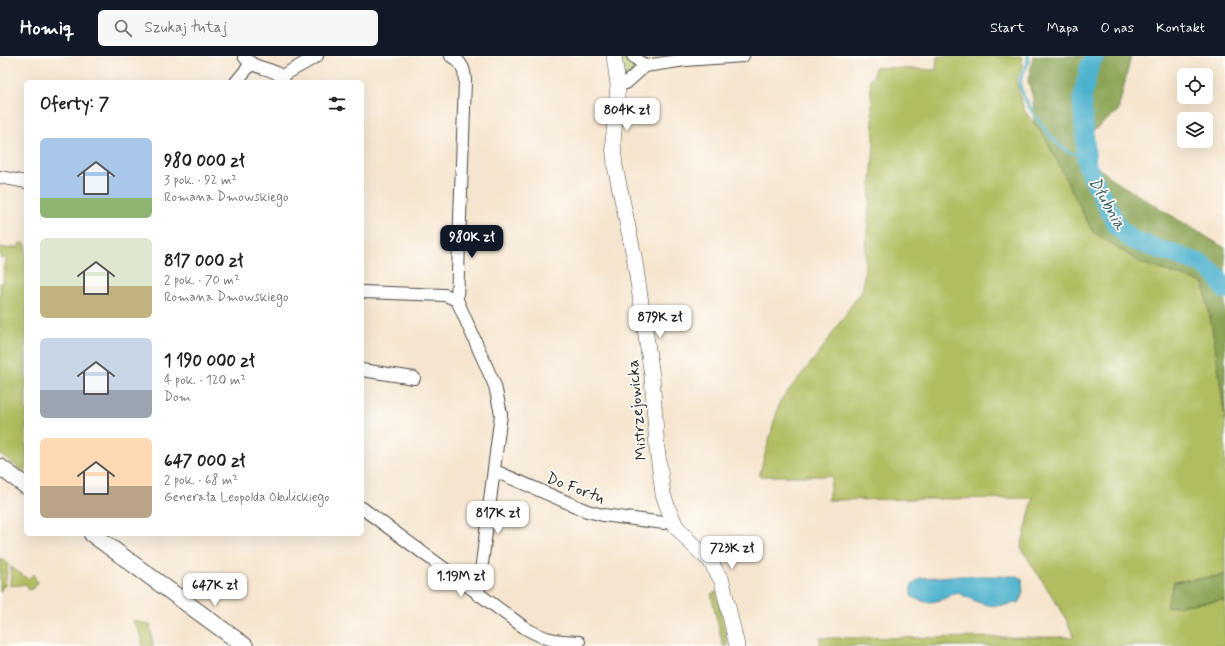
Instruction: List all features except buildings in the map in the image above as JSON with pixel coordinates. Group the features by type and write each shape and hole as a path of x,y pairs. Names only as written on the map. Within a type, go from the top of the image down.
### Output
{"main road":[{"path":"0,467 24,485"},
{"path":"95,536 245,646"}],"street":[{"path":"237,80 248,60 277,72 283,79 317,56"},
{"path":"450,56 457,60 465,71 457,300 494,386 500,404 501,414 495,471 478,595"},
{"name":"Mistrzejowicka","path":"614,56 618,85 613,143 615,166 634,256 652,376 660,477 672,520 684,537 705,555 719,574 725,589 737,646"},
{"path":"633,56 645,66"},
{"path":"618,85 626,83 645,66 685,60 743,56"},
{"path":"0,177 24,182"},
{"path":"364,292 445,295 457,300"},
{"path":"364,370 414,378"},
{"name":"Do Fortu","path":"495,471 587,511 603,515 664,523 672,520"},
{"path":"364,510 478,595 525,628 544,638 557,641 579,642"}],"green space":[{"path":"937,56 1021,56 1023,65 1016,81 1024,110 1046,139 1092,231 1141,263 1204,283 1216,351 1225,419 1225,575 1174,582 1168,607 1223,600 1225,605 1225,646 820,646 820,638 1074,637 1063,613 1021,548 1033,498 828,500 832,476 759,476 780,401 822,349 863,288 874,142 870,78 873,77 875,67 936,70"},
{"path":"1033,56 1131,56 1118,111 1093,131 1090,161 1118,183 1225,248 1225,419 1216,351 1204,283 1141,263 1092,231 1046,139 1034,123 1033,98 1028,81"},
{"path":"627,57 636,65 636,68 626,76 623,75 621,61"},
{"path":"20,243 24,244 24,472 0,454 0,283 3,283 6,259 0,258 0,247 11,249 12,247 19,247"},
{"path":"0,558 8,564 5,586 3,586 0,592"},
{"path":"11,567 28,579 33,574 37,582 34,588 28,590 27,584 10,586"},
{"path":"1225,575 1225,605 1223,600 1166,607 1174,582"},
{"path":"716,592 728,646 723,646 711,594"},
{"path":"132,620 150,625 153,646 142,646 142,637"}],"water":[{"path":"953,576 1018,576 1022,579 1023,593 1020,602 994,606 981,603 957,592 934,602 923,601 911,596 911,586 920,578"}],"waterway":[{"path":"1028,56 1028,64 1021,77 1020,85 1032,112 1053,139 1067,151 1085,156"},
{"name":"Dłubnia","path":"1095,56 1089,67 1082,100 1087,166 1117,226 1132,240 1200,263 1216,275 1225,290"}]}
